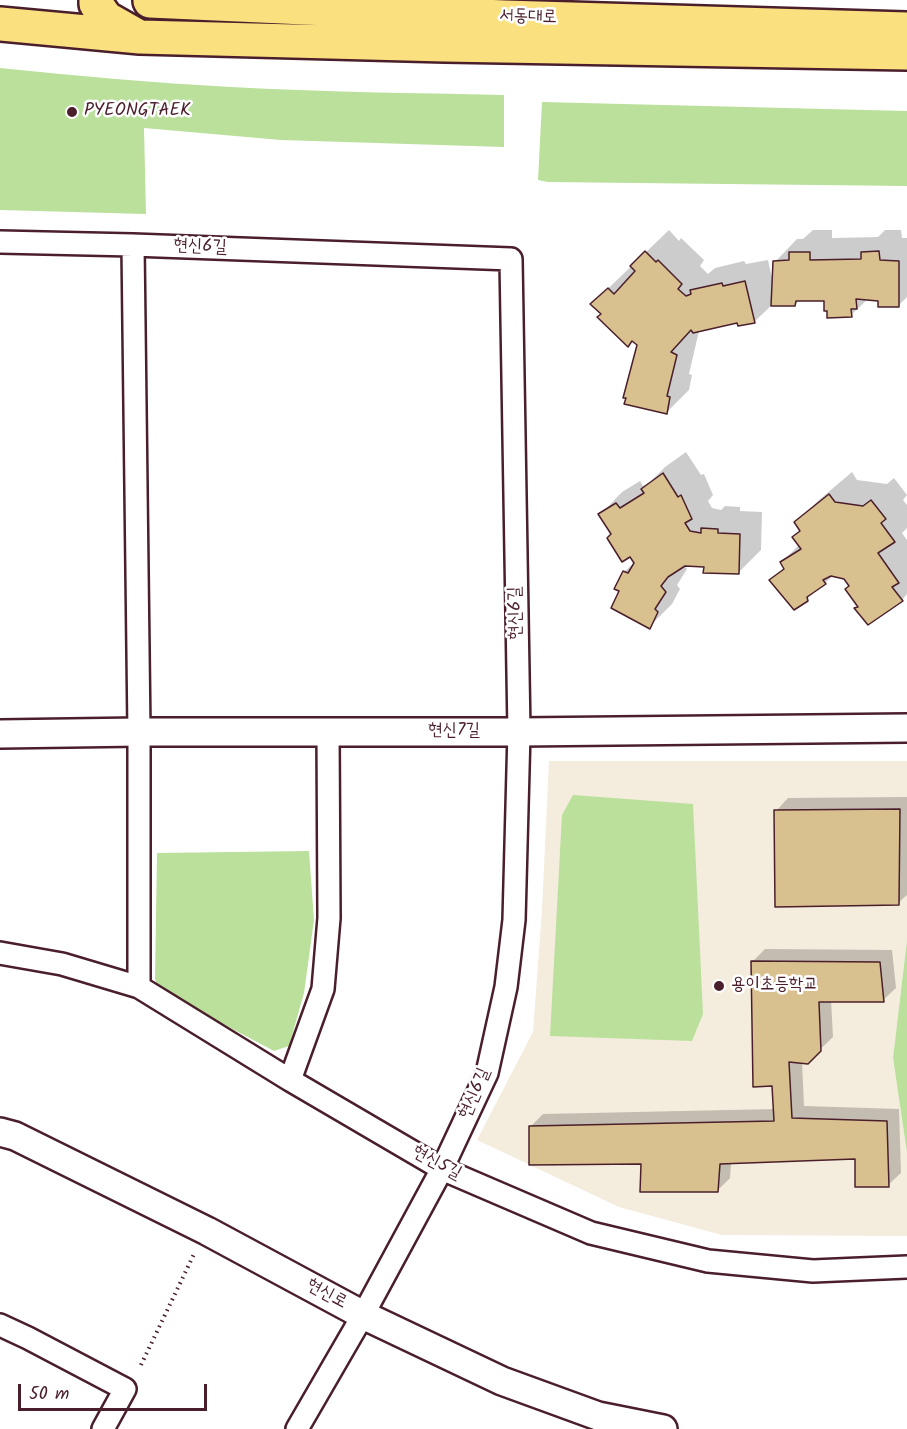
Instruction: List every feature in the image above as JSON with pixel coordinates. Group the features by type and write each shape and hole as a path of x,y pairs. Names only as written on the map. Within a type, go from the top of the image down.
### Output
{"main road":[{"path":"96,0 96,4 106,18 140,37"},
{"name":"서동대로","path":"150,1 504,17 907,29"},
{"path":"12,17 140,37 907,53"}],"street":[{"name":"현신6길","path":"0,242 511,259 519,732 514,920 506,987 487,1073 442,1169 297,1429"},
{"path":"133,245 139,732 139,987"},
{"name":"현신7길","path":"0,734 907,728"},
{"path":"290,1080 323,989 329,918 328,731"},
{"name":"현신5길","path":"0,953 62,964 139,987 290,1080 442,1169 591,1233 708,1261 813,1271 907,1267"},
{"name":"현신로","path":"0,1132 15,1136 207,1231 363,1314 502,1381 597,1423 663,1429"},
{"path":"0,1324 125,1389 103,1429"}],"path":[{"path":"141,1365 200,1243"}],"shaded area":[{"name":"용이초등학교","path":"549,761 907,761 907,940 893,1058 907,1153 907,1236 722,1235 619,1207 477,1140 533,1032"}],"green space":[{"path":"0,68 231,87 504,95 504,147 281,140 144,128 146,214 0,210"},
{"path":"542,102 907,111 907,186 548,182 538,180"},
{"path":"573,795 693,804 703,1014 692,1041 550,1036 562,815"},
{"path":"309,851 314,920 304,993 289,1046 274,1051 159,990 155,979 157,853"},
{"path":"907,940 907,1153 893,1058"}],"building":[{"path":"645,251 656,262 658,260 682,284 678,289 686,296 691,294 690,290 745,281 755,323 738,326 737,323 693,333 691,330 671,352 677,355 667,396 670,397 667,414 624,404 626,398 623,398 637,345 632,341 628,347 597,317 601,314 590,304 608,288 614,294 635,271 630,266"},
{"path":"879,251 880,260 899,261 899,307 878,307 878,301 856,299 857,309 851,309 852,317 827,318 824,301 796,301 795,306 771,306 773,261 789,260 789,252 810,252 810,260 861,259 861,252"},
{"path":"663,473 678,497 681,495 692,519 685,523 690,531 701,533 701,528 718,529 718,533 740,534 739,574 703,573 704,567 685,566 668,577 661,586 666,592 655,609 658,612 650,629 611,608 619,591 614,589 623,571 628,573 634,563 630,557 622,562 607,538 611,534 598,514 616,503 620,508 644,493 641,489"},
{"path":"829,494 835,502 863,506 871,500 886,519 881,523 895,542 878,553 899,583 892,587 903,601 868,625 854,608 858,607 845,589 849,586 844,579 831,576 823,580 826,584 807,597 808,601 794,610 769,580 784,569 780,562 801,549 792,537 800,531 794,522"},
{"path":"900,809 899,905 775,907 774,810"},
{"path":"751,961 880,962 884,1002 819,1002 821,1051 808,1064 789,1062 792,1118 887,1121 889,1187 855,1187 855,1159 720,1164 718,1192 640,1192 641,1164 529,1165 529,1126 774,1121 772,1086 753,1087"}],"place":[{"name":"PYEONGTAEK","path":"72,112"},
{"name":"용이초등학교","path":"719,986"}]}
